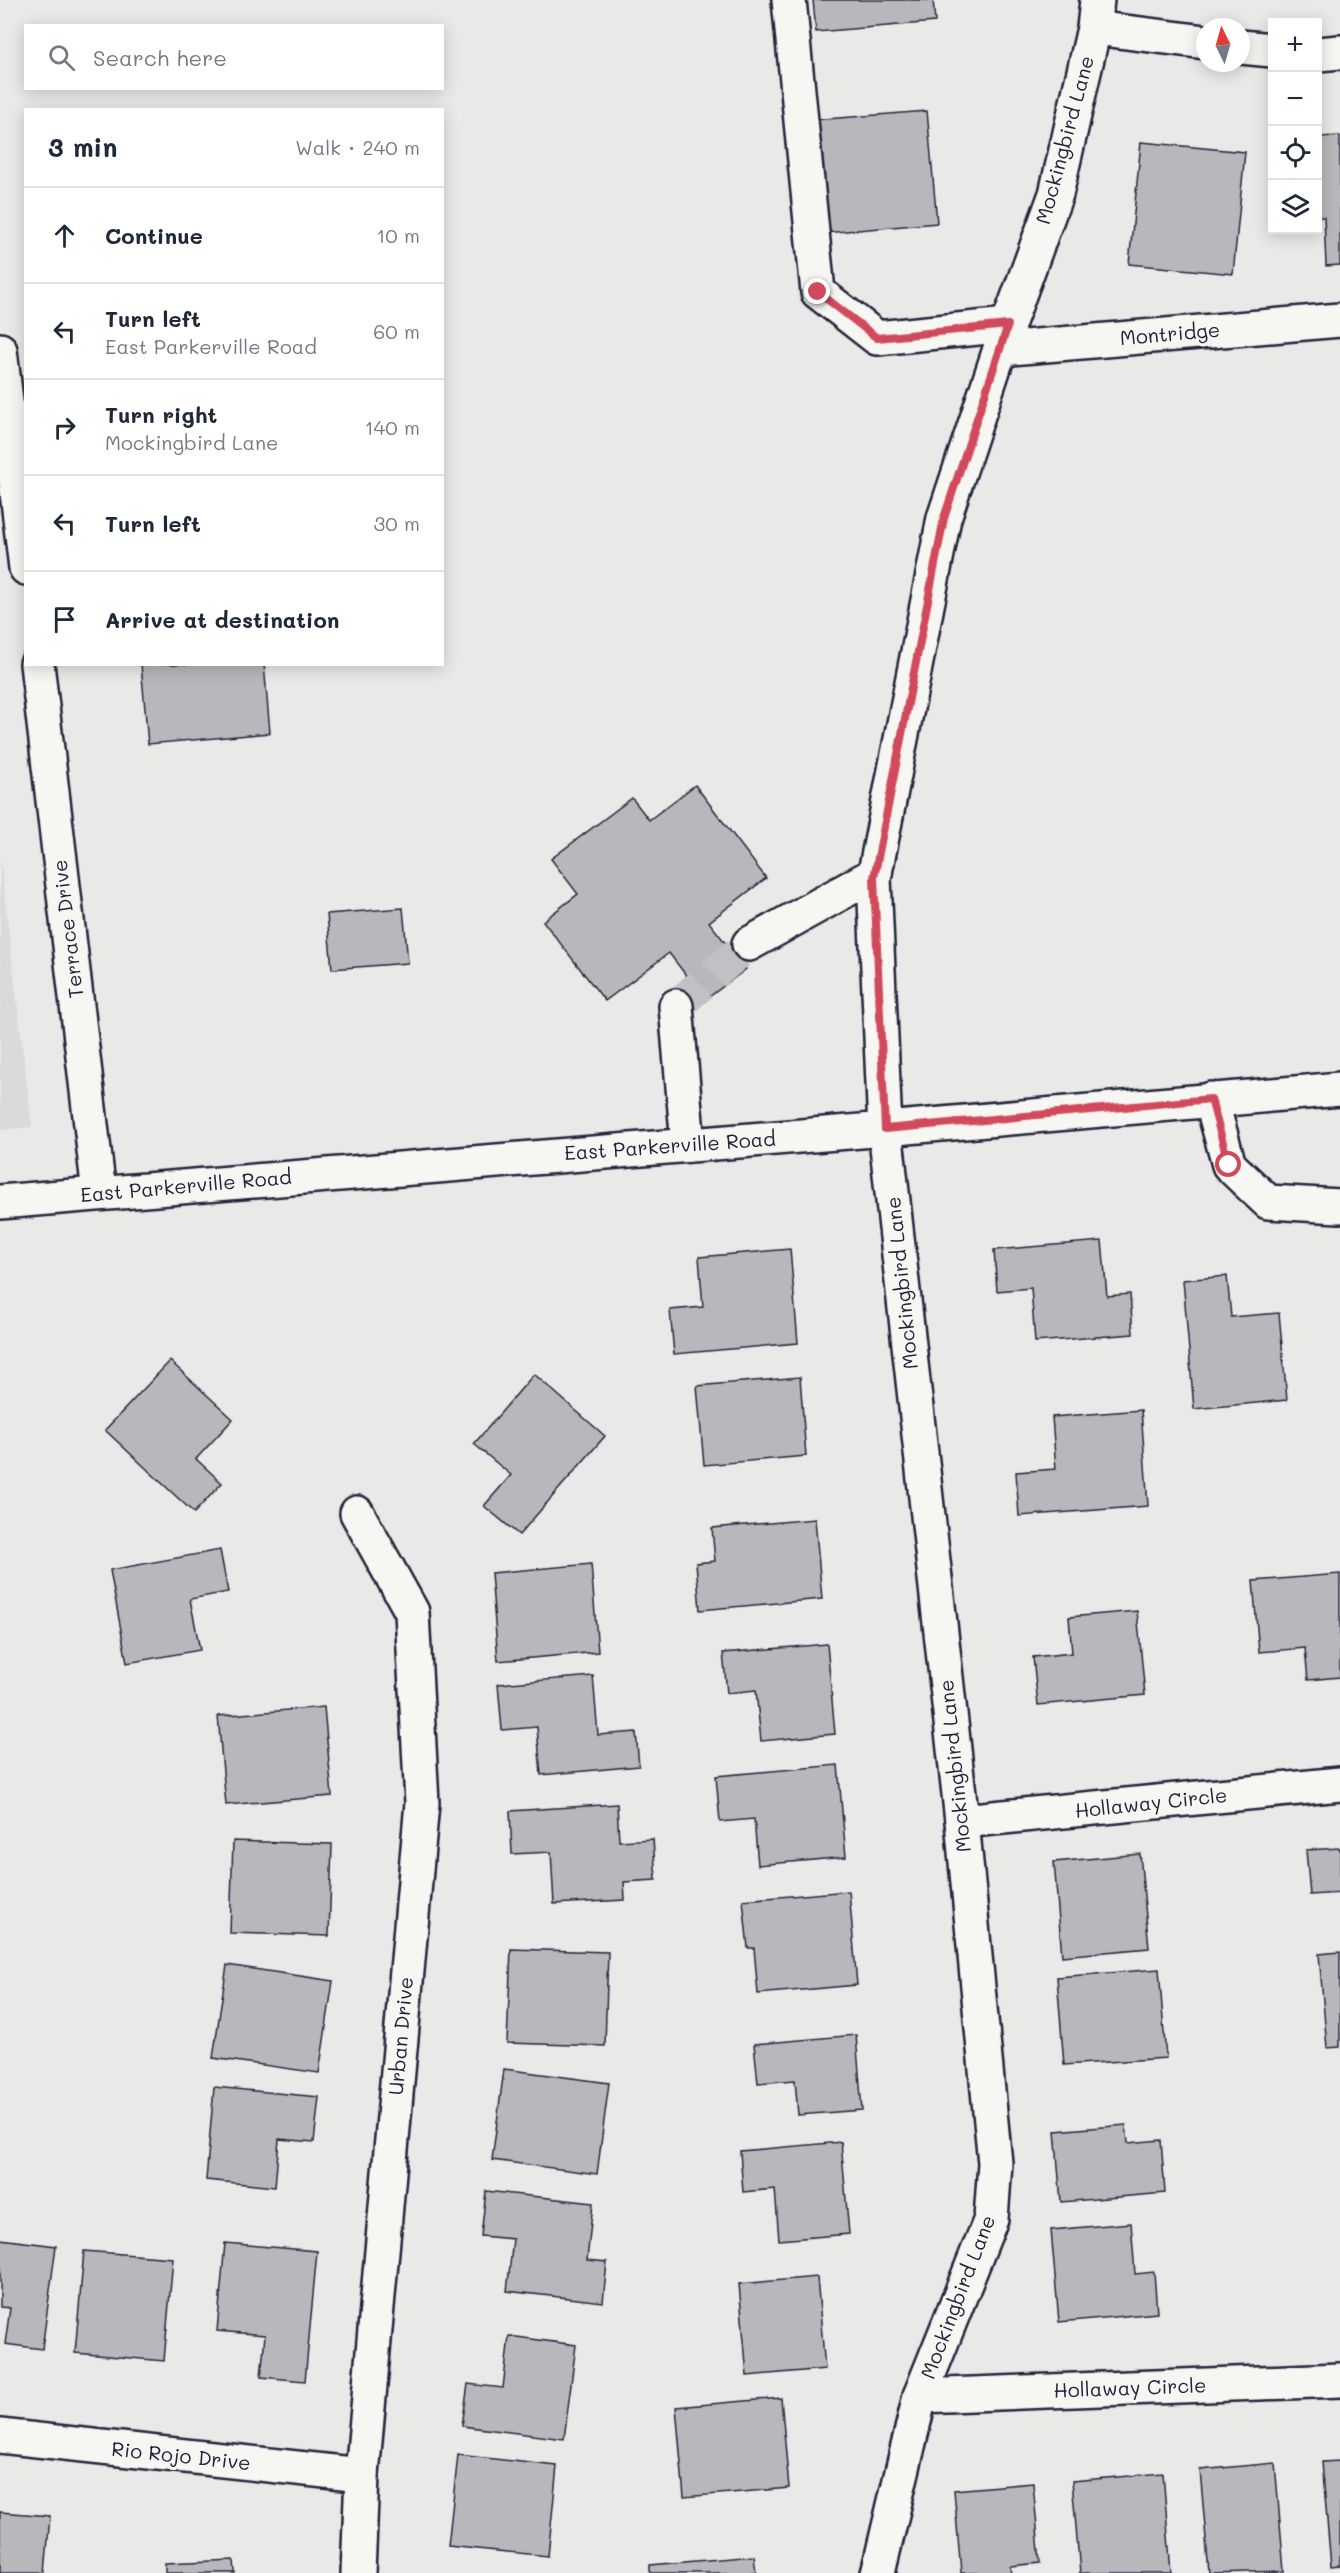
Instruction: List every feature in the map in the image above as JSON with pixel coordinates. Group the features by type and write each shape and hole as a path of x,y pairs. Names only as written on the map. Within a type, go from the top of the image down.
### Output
{"street":[{"name":"Montridge","path":"789,0 818,292 877,338 1004,337 1340,320"},
{"name":"Mockingbird Lane","path":"878,2573 920,2396 991,2219 995,2163 962,1821 885,1129 875,874 944,518 1004,337 1056,194 1095,14"},
{"path":"1095,14 1196,40"},
{"path":"1250,47 1268,49"},
{"path":"1322,54 1340,52"},
{"path":"0,351 24,551"},
{"name":"Terrace Drive","path":"37,666 99,1193"},
{"path":"749,944 875,874"},
{"path":"676,1006 688,1145"},
{"name":"East Parkerville Road","path":"0,1202 1340,1089"},
{"path":"1211,1099 1229,1165 1268,1202 1340,1206"},
{"name":"Urban Drive","path":"357,1513 412,1612 422,1803 362,2475 358,2573"},
{"name":"Hollaway Circle","path":"962,1821 1340,1784"},
{"name":"Hollaway Circle","path":"920,2396 1340,2380"},
{"name":"Rio Rojo Drive","path":"0,2436 362,2475"}],"shaded area":[{"path":"0,858 32,1127 0,1130"}],"building":[{"path":"813,0 933,0 935,22 816,32"},
{"path":"927,111 937,223 824,233 814,120"},
{"path":"1340,136 1340,265 1326,266 1324,217 1322,217 1322,137"},
{"path":"1141,142 1245,152 1233,274 1129,264"},
{"path":"141,666 264,666 270,733 148,744"},
{"path":"695,785 766,878 709,922 746,969 705,1000 669,953 605,1001 543,921 578,894 551,859 632,798 649,820"},
{"path":"403,908 408,963 332,969 327,914"},
{"path":"1102,1241 1107,1296 1130,1294 1133,1334 1035,1342 1031,1288 997,1291 994,1250"},
{"path":"790,1249 798,1343 674,1354 670,1310 703,1307 699,1257"},
{"path":"1227,1276 1231,1317 1279,1313 1287,1400 1194,1409 1183,1280"},
{"path":"170,1361 233,1419 196,1459 222,1483 194,1513 105,1430"},
{"path":"534,1374 605,1436 519,1535 484,1506 511,1475 474,1444"},
{"path":"800,1377 806,1456 704,1465 697,1386"},
{"path":"1141,1410 1148,1506 1019,1516 1016,1472 1056,1469 1052,1417"},
{"path":"815,1519 822,1599 700,1610 696,1563 715,1561 712,1528"},
{"path":"220,1550 228,1592 190,1599 200,1650 127,1663 110,1570"},
{"path":"591,1564 598,1652 498,1661 491,1573"},
{"path":"1340,1574 1340,1677 1308,1680 1305,1648 1259,1652 1253,1581"},
{"path":"1137,1611 1145,1695 1038,1705 1033,1657 1072,1653 1069,1617"},
{"path":"827,1644 835,1734 761,1741 756,1690 727,1693 723,1653"},
{"path":"593,1676 598,1735 636,1732 639,1766 541,1775 537,1727 502,1730 498,1684"},
{"path":"324,1707 332,1796 226,1805 218,1716"},
{"path":"838,1765 846,1857 758,1865 754,1819 720,1822 716,1776"},
{"path":"617,1804 619,1841 653,1839 656,1880 624,1882 625,1900 554,1904 551,1852 512,1854 510,1811"},
{"path":"233,1841 332,1844 329,1936 230,1933"},
{"path":"1340,1848 1340,1893 1310,1895 1306,1850"},
{"path":"1140,1854 1149,1948 1062,1956 1054,1862"},
{"path":"849,1891 857,1985 758,1994 754,1948 748,1948 743,1900"},
{"path":"511,1949 608,1952 605,2046 507,2043"},
{"path":"1340,1952 1340,2047 1327,2048 1319,1954"},
{"path":"227,1965 333,1981 319,2073 213,2058"},
{"path":"1159,1969 1166,2058 1064,2065 1057,1977"},
{"path":"856,2035 862,2110 798,2115 795,2080 758,2083 754,2044"},
{"path":"504,2069 609,2083 597,2174 492,2160"},
{"path":"214,2087 319,2097 314,2142 279,2139 275,2187 206,2180"},
{"path":"1126,2125 1128,2143 1161,2140 1165,2193 1061,2202 1055,2131"},
{"path":"841,2142 849,2234 779,2240 775,2189 743,2192 740,2151"},
{"path":"486,2191 593,2203 587,2260 607,2262 603,2302 507,2291 513,2239 481,2236"},
{"path":"1131,2223 1135,2274 1154,2272 1157,2313 1059,2322 1051,2230"},
{"path":"0,2239 56,2246 42,2349 5,2344 10,2308 0,2307"},
{"path":"225,2243 317,2251 305,2381 261,2377 265,2335 217,2331"},
{"path":"84,2251 173,2258 164,2361 75,2353"},
{"path":"817,2277 825,2369 747,2376 739,2284"},
{"path":"509,2336 576,2345 564,2439 462,2426 468,2384 503,2388"},
{"path":"781,2398 789,2488 684,2497 676,2407"},
{"path":"458,2455 557,2466 548,2556 448,2546"},
{"path":"1340,2461 1340,2565 1331,2566 1322,2462"},
{"path":"1275,2463 1284,2571 1209,2573 1200,2470"},
{"path":"1163,2473 1171,2573 1080,2573 1072,2481"},
{"path":"1033,2483 1040,2563 1010,2566 1011,2573 961,2573 954,2490"},
{"path":"0,2512 50,2516 45,2573 0,2573"},
{"path":"754,2556 756,2573 650,2573 650,2565"},
{"path":"234,2560 235,2573 165,2573 165,2563"}],"tunnel":[{"path":"676,1006 749,944"}],"route":[{"path":"818,292 877,338 1008,325 944,518 874,878 885,1129 1211,1099 1229,1165"}]}
